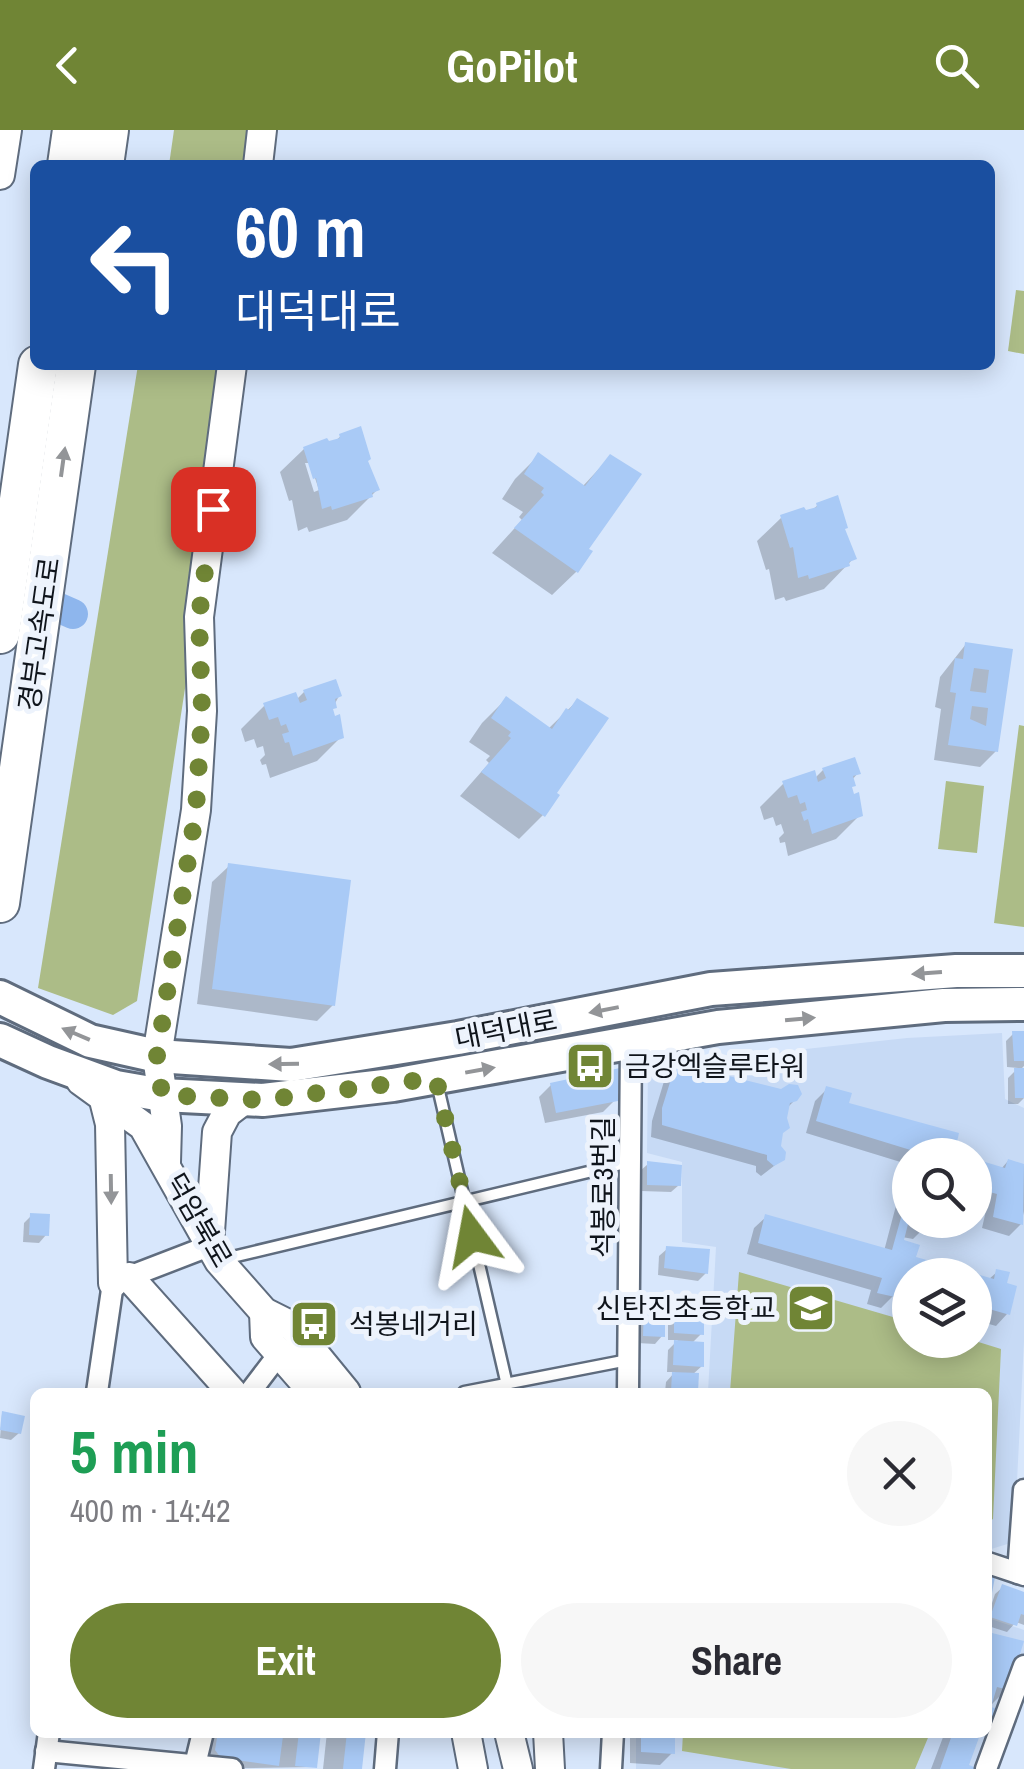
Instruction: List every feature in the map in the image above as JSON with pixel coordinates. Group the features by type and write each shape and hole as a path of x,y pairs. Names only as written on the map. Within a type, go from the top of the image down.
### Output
{"highway":[{"path":"68,160 72,130"},
{"path":"105,160 109,130"},
{"name":"경부고속도로","path":"2,621 37,370"},
{"name":"경부고속도로","path":"0,902 75,370"}],"main road":[{"name":"대덕대로","path":"0,997 90,1041 157,1056 291,1066 711,989 956,971 1024,971"},
{"name":"대덕대로","path":"0,1040 116,1086 162,1095 244,1100 393,1086 756,1023 944,1005 1024,1004"}],"street":[{"path":"0,175 7,130"},
{"path":"259,160 262,130"},
{"name":"덕암북로","path":"231,370 199,617 202,711 196,810 157,1056 167,1126 166,1162 214,1253 264,1312 292,1326 343,1388"},
{"name":"석봉로3번길","path":"628,1388 631,1042"},
{"path":"64,1068 143,1126 166,1162"},
{"path":"98,1388 121,1280 110,1124 103,1096"},
{"path":"121,1280 214,1253 217,1132 227,1114 244,1100"},
{"path":"121,1280 228,1388"},
{"name":"덕암북로","path":"264,1312 265,1337 310,1388"},
{"path":"253,1388 279,1354"},
{"path":"992,1565 1021,1574 1024,1490"},
{"path":"986,1769 1024,1666"},
{"path":"194,1767 201,1738"},
{"path":"385,1769 388,1738"},
{"path":"467,1738 473,1769"},
{"path":"511,1738 518,1769"},
{"path":"548,1738 550,1769"},
{"path":"612,1769 613,1738"},
{"path":"46,1751 232,1769"}],"lane":[{"path":"436,1078 508,1385"},
{"path":"214,1253 631,1161"},
{"path":"489,1388 629,1360"}],"shaded area":[{"name":"신탄진초등학교","path":"1002,1033 1005,1099 1024,1108 1024,1341 1014,1542 992,1549 992,1388 708,1388 716,1247 682,1242 682,1162 647,1153 648,1066 907,1038"},
{"path":"992,1619 1024,1630 1024,1655 986,1769 636,1769 636,1738 992,1738"}],"green space":[{"path":"174,130 257,130 254,160 170,160"},
{"path":"1016,290 1024,291 1024,354 1008,351"},
{"path":"137,370 226,370 188,669 137,1001 113,1015 38,988"},
{"path":"1019,725 1024,726 1024,927 994,923"},
{"path":"946,781 984,786 977,853 938,849"},
{"path":"739,1272 892,1317 892,1358 992,1358 992,1346 1001,1349 992,1520 992,1388 730,1388"},
{"path":"683,1738 928,1738 915,1769 791,1769 682,1751"}],"building":[{"path":"361,426 371,459 368,461 380,490 372,493 373,497 332,510 331,506 322,509 316,478 313,479 303,447 327,438 340,438 339,434"},
{"path":"538,452 585,486 610,454 642,474 589,549 593,551 578,573 514,528 544,495 544,488 524,474"},
{"path":"838,495 857,559 849,562 850,566 809,579 808,575 798,578 793,547 790,548 780,515 817,507 816,503"},
{"path":"965,642 1013,649 998,752 948,745 956,693 950,692 955,658 963,659","holes":["974,668 989,670 986,693 970,691","972,706 988,708 986,726 970,719"]},
{"path":"336,679 342,696 335,699 337,708 333,709 335,716 340,714 344,738 293,756 282,734 289,732 286,724 281,726 278,717 269,720 263,703 296,692 300,703 307,700 303,690"},
{"path":"506,696 552,729 577,698 609,718 545,817 481,772 511,738 511,732 491,718"},
{"path":"855,757 861,774 853,776 856,786 852,787 854,794 859,792 863,816 812,834 808,819 804,821 801,812 807,810 805,802 800,804 797,795 788,798 782,781 815,770 818,782 826,778 822,768"},
{"path":"228,863 351,880 335,1006 212,989"},
{"path":"1012,1031 1024,1031 1024,1061 1014,1061"},
{"path":"676,1063 781,1089 789,1084 798,1085 802,1094 790,1103 790,1128 783,1133 785,1160 774,1166 767,1155 662,1125 662,1108"},
{"path":"620,1068 618,1101 556,1113 550,1083"},
{"path":"1014,1068 1024,1068 1024,1098 1015,1098"},
{"path":"826,1086 852,1093 849,1103 959,1133 958,1138 892,1138 892,1144 816,1121"},
{"path":"1008,1159 1024,1164 1023,1225 993,1217 997,1194 992,1193 992,1164 1005,1168"},
{"path":"647,1161 682,1165 681,1186 647,1185"},
{"path":"30,1213 50,1214 49,1236 29,1235"},
{"path":"765,1214 892,1250 895,1238 920,1245 916,1257 920,1258 892,1258 892,1296 877,1293 882,1278 758,1243"},
{"path":"666,1246 710,1249 708,1274 664,1268"},
{"path":"996,1269 1010,1272 1007,1283 1017,1286 1010,1315 992,1310 992,1278"},
{"path":"644,1304 665,1305 665,1337 643,1336"},
{"path":"674,1315 704,1317 704,1335 674,1333"},
{"path":"674,1340 704,1342 704,1367 673,1365"},
{"path":"672,1372 699,1373 698,1388 671,1388"},
{"path":"2,1411 25,1416 21,1434 0,1430"},
{"path":"1002,1584 1024,1592 1024,1615 1021,1614 1017,1626 992,1618"},
{"path":"992,1633 1024,1641 1009,1690 997,1687 992,1704"},
{"path":"992,1707 1001,1710 997,1725 992,1723"},
{"path":"217,1738 283,1738 279,1766 221,1758 215,1750"},
{"path":"298,1738 320,1738 317,1768 295,1766"},
{"path":"346,1738 365,1738 362,1769 343,1769"},
{"path":"641,1738 675,1738 675,1754 641,1752"},
{"path":"951,1738 979,1738 969,1765 979,1769 940,1769"}],"waterway":[{"path":"25,593 73,614"}],"place":[{"name":"금강엑슬루타워","path":"590,1066"},
{"name":"신탄진초등학교","path":"811,1308"},
{"name":"석봉네거리","path":"314,1324"}],"route":[{"path":"213,509 199,617 202,711 196,810 157,1056 162,1095 263,1100 436,1078 472,1236"}]}
